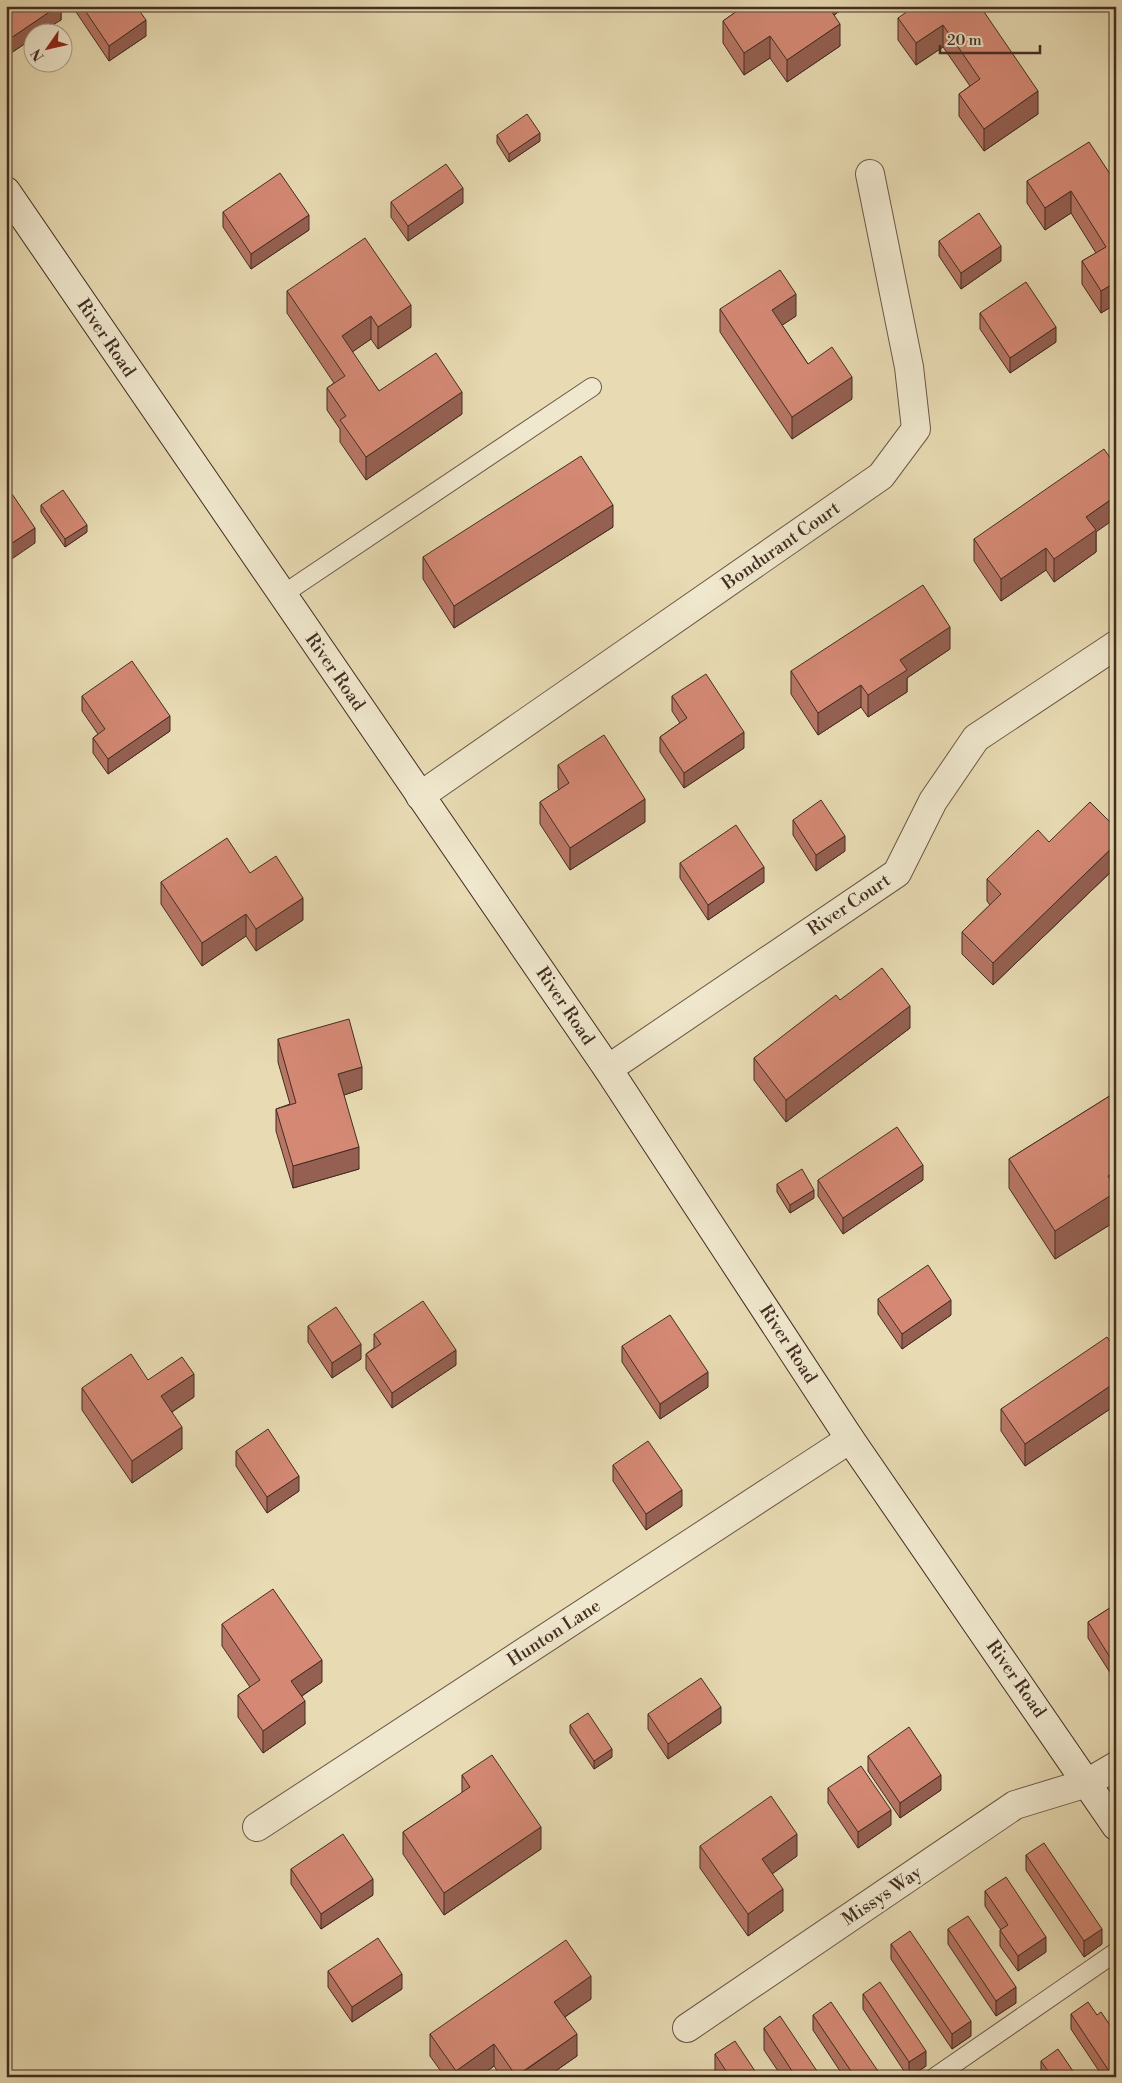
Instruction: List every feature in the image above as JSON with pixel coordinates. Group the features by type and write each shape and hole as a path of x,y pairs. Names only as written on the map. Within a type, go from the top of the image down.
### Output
{"street":[{"name":"Bondurant Court","path":"420,796 881,476 916,429 909,367 870,174"},
{"name":"River Road","path":"6,191 608,1069 850,1439 1116,1826"},
{"name":"River Court","path":"608,1069 897,873 933,801 976,738 1116,644"},
{"name":"Hunton Lane","path":"258,1827 850,1439"},
{"name":"Missys Way","path":"687,2028 1015,1805 1087,1782 1116,1766"}],"lane":[{"path":"282,595 592,387"},
{"path":"934,2077 1116,1952"}],"building":[{"path":"6,6 58,6 34,22 22,22 22,31 11,38 6,30"},
{"path":"82,6 136,6 146,20 109,46"},
{"path":"744,6 828,6 840,24 787,60 770,36 744,53 723,21"},
{"path":"915,6 980,6 1038,91 984,129 959,94 980,79 943,25 916,43 898,18"},
{"path":"527,114 540,133 509,154 497,135"},
{"path":"1089,142 1116,183 1116,282 1101,291 1082,261 1106,247 1071,191 1045,208 1027,181"},
{"path":"446,164 463,188 408,226 391,202"},
{"path":"280,173 309,215 251,254 223,212"},
{"path":"979,213 1001,246 961,273 939,241"},
{"path":"365,238 411,305 378,327 371,316 342,336 379,391 436,353 462,392 366,457 340,420 346,416 327,388 345,376 287,291"},
{"path":"780,270 796,294 772,310 808,364 832,347 852,377 792,417 720,309"},
{"path":"1026,282 1056,327 1010,358 980,313"},
{"path":"1104,449 1116,466 1116,496 1086,517 1096,530 1054,559 1046,548 1001,579 974,539"},
{"path":"581,456 613,505 454,606 423,557"},
{"path":"6,485 35,528 6,547"},
{"path":"63,490 87,525 65,539 41,505"},
{"path":"923,585 950,627 900,660 907,670 868,695 861,685 818,713 791,671"},
{"path":"132,661 170,716 108,759 93,738 105,729 82,696"},
{"path":"706,674 744,732 684,773 660,737 687,718 672,696"},
{"path":"604,735 645,799 570,848 540,802 569,783 558,765"},
{"path":"821,800 845,836 816,855 793,820"},
{"path":"1090,802 1116,828 1116,844 993,963 962,932 1001,894 987,879 1038,830 1049,842"},
{"path":"736,825 764,867 708,905 680,863"},
{"path":"227,838 250,873 276,856 303,898 256,929 246,914 202,943 161,882"},
{"path":"882,968 910,1006 786,1100 754,1058 836,995 840,1000"},
{"path":"349,1019 362,1067 338,1074 359,1147 293,1166 276,1109 296,1103 278,1039"},
{"path":"1116,1092 1116,1172 1108,1176 1116,1188 1116,1192 1055,1231 1009,1159"},
{"path":"897,1127 923,1165 843,1218 818,1180"},
{"path":"802,1169 814,1190 790,1205 777,1184"},
{"path":"928,1265 951,1300 902,1334 878,1299"},
{"path":"423,1301 456,1350 392,1393 366,1354 381,1344 374,1334"},
{"path":"336,1307 361,1344 332,1363 308,1326"},
{"path":"670,1315 708,1372 660,1404 622,1346"},
{"path":"1107,1337 1116,1350 1116,1382 1025,1444 1001,1409"},
{"path":"131,1354 148,1380 182,1357 194,1374 161,1396 182,1427 132,1461 82,1388"},
{"path":"268,1429 299,1476 267,1497 236,1451"},
{"path":"648,1441 682,1490 646,1514 613,1465"},
{"path":"273,1589 322,1660 291,1681 305,1701 263,1731 238,1695 260,1680 222,1624"},
{"path":"1116,1604 1116,1667 1088,1622"},
{"path":"701,1678 721,1707 668,1744 648,1714"},
{"path":"588,1713 612,1749 594,1761 570,1725"},
{"path":"909,1727 941,1775 900,1803 868,1756"},
{"path":"492,1755 541,1827 444,1893 403,1832 470,1787 462,1775"},
{"path":"861,1766 891,1810 858,1832 828,1788"},
{"path":"771,1796 797,1834 762,1859 783,1889 748,1914 700,1846"},
{"path":"343,1834 373,1879 321,1914 291,1869"},
{"path":"1044,1843 1102,1929 1084,1941 1026,1855"},
{"path":"1006,1877 1046,1937 1018,1956 1000,1930 1008,1925 985,1891"},
{"path":"968,1916 1016,1987 996,2001 948,1929"},
{"path":"910,1931 971,2021 952,2034 891,1944"},
{"path":"378,1938 402,1974 352,2007 328,1971"},
{"path":"566,1940 591,1976 554,2002 577,2034 516,2076 494,2044 456,2071 430,2034"},
{"path":"880,1982 926,2051 909,2062 863,1994"},
{"path":"1116,1982 1116,1990 1112,1985"},
{"path":"831,2002 882,2077 855,2077 813,2015"},
{"path":"1088,2002 1097,2015 1101,2012 1116,2034 1116,2077 1113,2077 1071,2014"},
{"path":"780,2016 821,2077 796,2077 764,2028"},
{"path":"735,2041 759,2077 730,2077 715,2054"},
{"path":"1058,2049 1077,2077 1052,2077 1041,2061"},
{"path":"1011,2073 1013,2077 1005,2077"}]}
